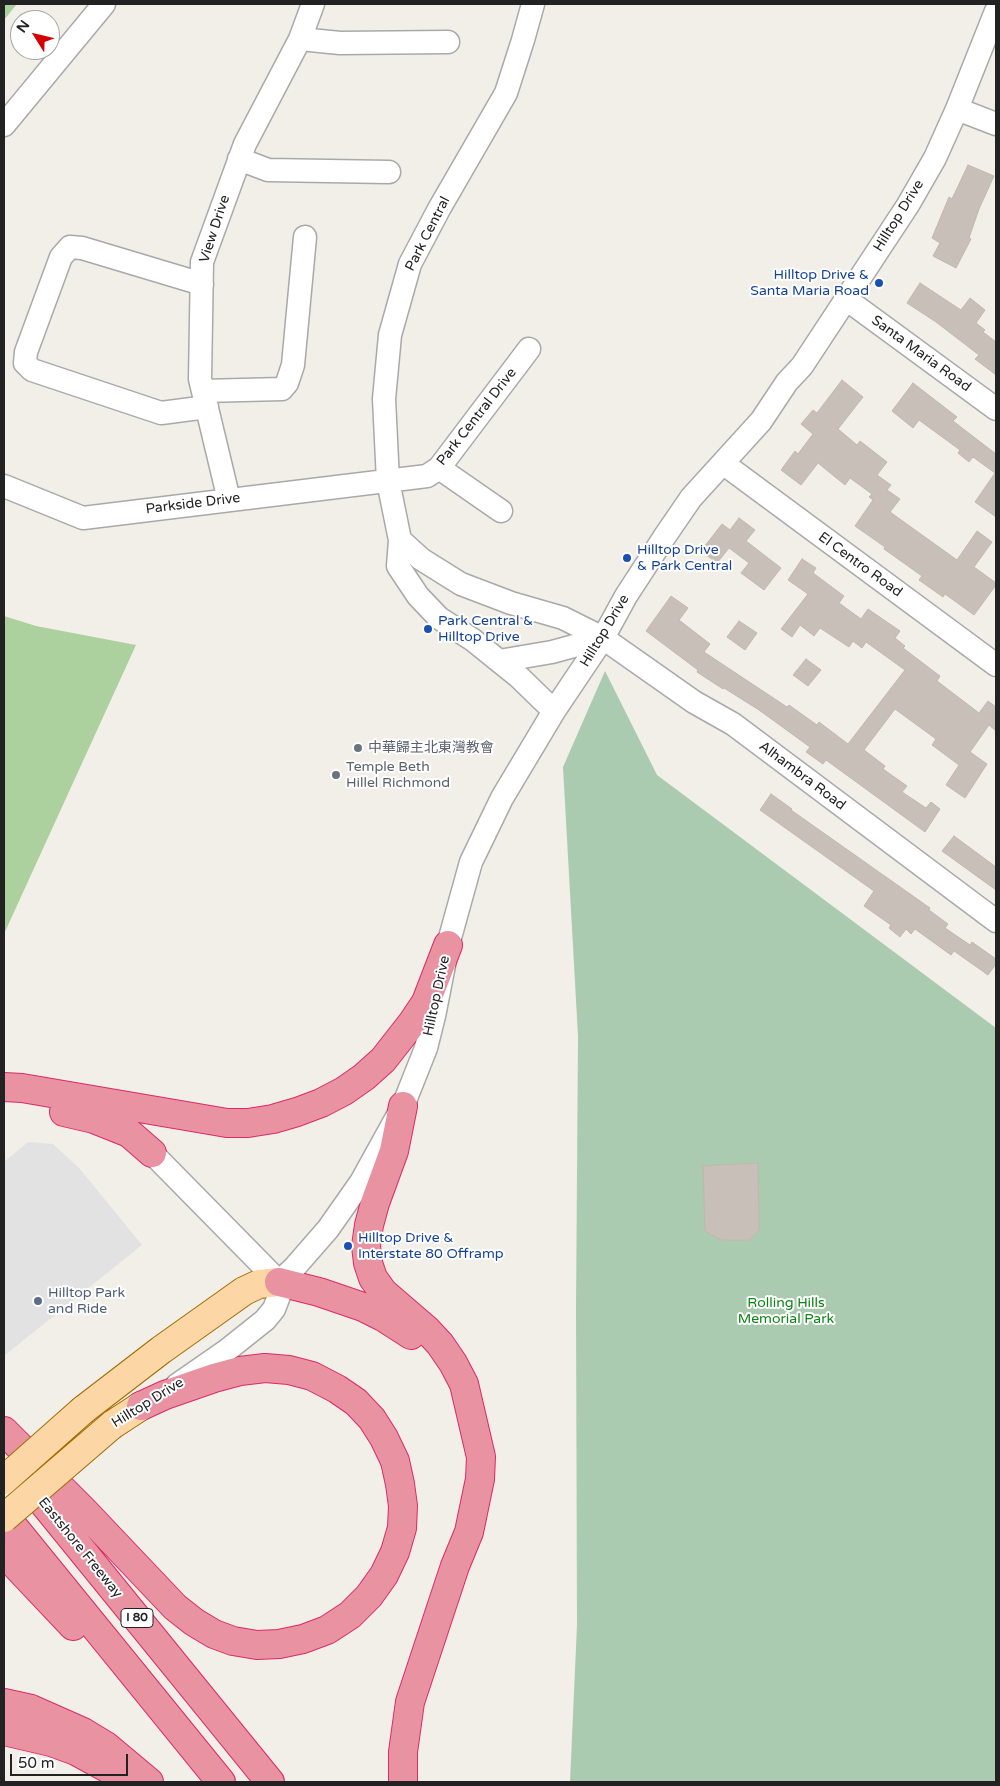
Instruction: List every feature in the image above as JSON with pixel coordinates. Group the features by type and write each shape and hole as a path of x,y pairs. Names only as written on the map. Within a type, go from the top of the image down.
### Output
{"highway":[{"path":"4,1087 22,1088 227,1123 257,1121 297,1112 321,1103 344,1091 383,1060 412,1024 426,1002 448,945"},
{"path":"4,1096 18,1102 94,1119 114,1126 129,1133 152,1152"},
{"path":"403,1106 394,1151 375,1203 370,1224 366,1246 368,1263 373,1278 383,1292 426,1329 440,1344 453,1363 464,1384 481,1457 476,1506 469,1532 455,1566 410,1702 403,1752 403,1782"},
{"path":"280,1282 350,1302 383,1317 401,1328 427,1348 446,1367 471,1417"},
{"path":"4,1431 84,1510 170,1601 194,1622 214,1634 233,1641 257,1645 280,1644 303,1639 327,1630 350,1615 369,1596 384,1575 395,1552 402,1528 403,1506 395,1461 372,1419 356,1402 337,1389 312,1376 290,1370 265,1368 240,1371 214,1378 165,1395 141,1406"},
{"name":"Eastshore Freeway","path":"4,1453 270,1782"},
{"name":"I 80","path":"4,1517 220,1782"},
{"path":"4,1553 220,1782"},
{"path":"4,1703 31,1709 83,1732 106,1746 150,1782"},
{"path":"4,1731 51,1742 76,1752 130,1782"}],"main road":[{"path":"4,1480 83,1410 161,1350 244,1291 259,1284 280,1282"},
{"name":"Hilltop Drive","path":"4,1517 112,1425 141,1406"}],"street":[{"path":"4,125 104,4"},
{"name":"View Drive","path":"229,500 200,379 202,262 244,144 300,39 313,4"},
{"name":"Park Central","path":"533,4 506,93 410,264 390,335 384,399 388,480 400,540 398,566 418,596 439,618 499,660 554,711"},
{"name":"Hilltop Drive","path":"141,1406 183,1381 266,1320 274,1309 279,1296 280,1282 310,1250 344,1206 375,1158 403,1106 426,1048 448,945 471,862 502,798 554,711 603,638 626,596 664,536 691,498 724,464 761,421 787,382 802,366 908,205 934,158 957,110 996,11"},
{"path":"300,39 340,44 448,42"},
{"path":"957,110 996,124"},
{"path":"239,158 268,170 388,172"},
{"path":"202,284 82,248 70,247 61,257 26,352 26,363 32,370 161,413 205,399 282,389 287,383 293,365 304,237"},
{"name":"Santa Maria Road","path":"846,299 996,408"},
{"name":"Park Central Drive","path":"388,480 427,476 439,468 530,349"},
{"name":"El Centro Road","path":"724,464 996,665"},
{"path":"439,468 501,510"},
{"name":"Parkside Drive","path":"4,486 83,518 388,480"},
{"path":"400,540 421,559 462,584 563,618 603,638"},
{"path":"499,660 552,652 603,638"},
{"name":"Alhambra Road","path":"603,638 694,702 733,724 996,921"},
{"path":"152,1152 280,1282"}],"green space":[{"path":"4,4 17,4 10,10 4,20"},
{"path":"4,616 36,626 136,645 4,934"},
{"name":"Rolling Hills Memorial Park","path":"605,671 657,775 996,1028 996,1782 570,1782 577,1625 576,1310 578,1036 563,767"}],"shaded area":[{"name":"Hilltop Park and Ride","path":"28,1142 53,1144 80,1169 142,1245 4,1356 4,1162"}],"building":[{"path":"968,165 994,176 979,209 969,238 971,239 956,268 933,256 940,243 932,238 949,197 952,199"},
{"path":"920,283 961,310 970,298 985,310 976,323 985,330 983,332 996,342 996,375 975,359 979,355 936,322 907,303"},
{"path":"842,380 863,397 838,429 857,445 860,441 887,462 877,475 891,485 887,490 900,499 890,512 957,560 977,531 992,542 974,567 996,583 996,585 974,615 945,594 943,597 919,580 922,576 855,526 873,500 869,497 872,494 850,478 845,485 818,463 801,485 781,470 795,451 798,454 813,434 801,424 813,410 817,413"},
{"path":"913,383 957,417 953,421 996,454 996,517 975,502 995,473 973,457 969,462 958,453 960,450 919,420 913,428 892,411"},
{"path":"739,518 755,530 746,541 781,568 764,590 741,573 749,563 729,548 717,563 701,551 722,524 730,530"},
{"path":"802,559 816,568 813,573 844,596 839,603 861,619 868,609 900,631 895,638 905,646 903,648 940,676 937,681 979,713 988,701 996,707 996,731 989,725 970,752 987,764 965,798 946,785 959,765 932,745 936,739 895,709 864,750 885,766 883,769 907,786 902,792 926,808 931,802 940,809 925,832 826,760 823,764 806,752 810,747 759,710 697,672 698,670 646,631 671,596 688,608 679,620 710,644 704,652 787,707 789,705 817,725 819,722 848,744 905,670 866,642 862,648 853,641 849,647 820,628 814,636 800,625 792,637 781,629 808,594 788,580"},
{"path":"739,621 757,633 745,650 727,637"},
{"path":"806,659 821,670 808,686 793,675"},
{"path":"771,794 930,908 929,910 948,924 945,928 970,945 972,942 996,959 996,964 988,975 954,951 951,955 915,929 911,934 906,929 900,937 889,928 891,925 864,906 874,891 760,810"},
{"path":"954,836 996,867 996,890 942,851"},
{"path":"758,1163 759,1230 750,1240 721,1240 705,1231 703,1166"}],"place":[{"name":"Hilltop Drive & Santa Maria Road","path":"879,283"},
{"name":"Hilltop Drive & Park Central","path":"627,558"},
{"name":"Park Central & Hilltop Drive","path":"428,629"},
{"name":"中華歸主北東灣教會","path":"358,748"},
{"name":"Temple Beth Hillel Richmond","path":"336,775"},
{"name":"Hilltop Drive & Interstate 80 Offramp","path":"348,1246"},
{"name":"Hilltop Park and Ride","path":"38,1301"}]}
